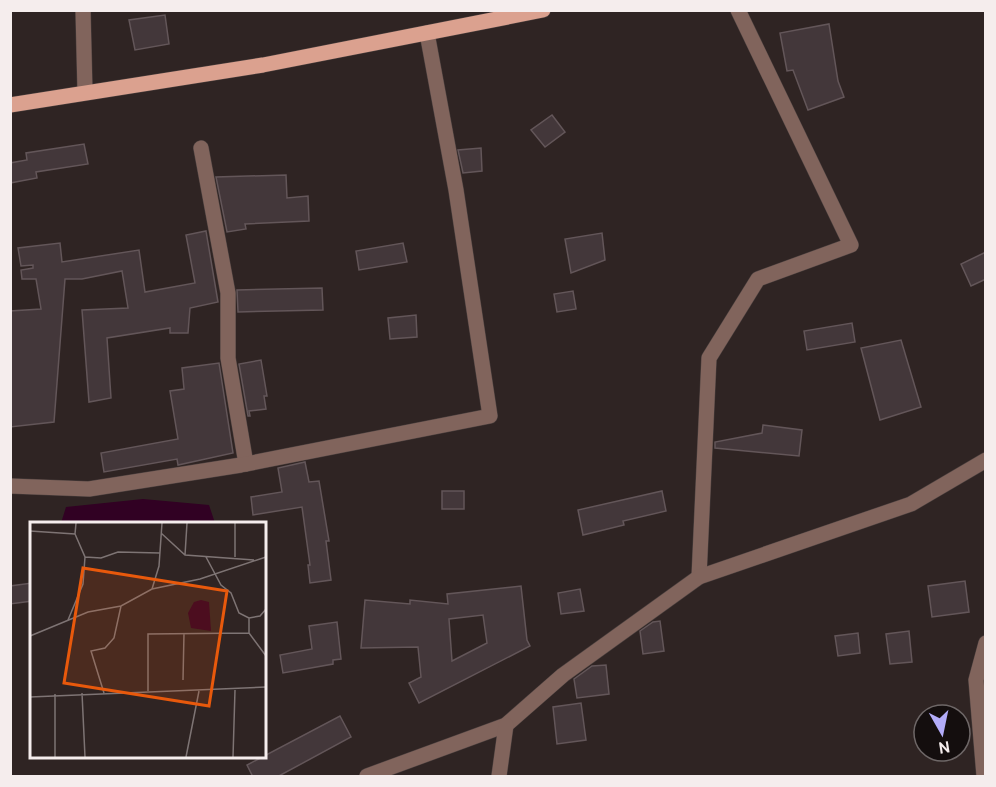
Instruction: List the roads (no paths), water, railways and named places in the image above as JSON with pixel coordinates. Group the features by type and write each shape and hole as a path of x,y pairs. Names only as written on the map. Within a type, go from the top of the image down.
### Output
{"main road":[{"path":"10,105 263,65 543,10"}],"street":[{"path":"83,10 84,92"},
{"path":"699,577 709,358 758,279 851,245 738,10"},
{"path":"10,486 89,489 246,464 490,416 456,190 428,33"},
{"path":"201,148 228,293 228,358 246,464"},
{"path":"367,777 506,725 562,675 699,577 910,504 986,460"},
{"path":"984,777 976,680 986,643"},
{"path":"499,777 506,725"}]}
